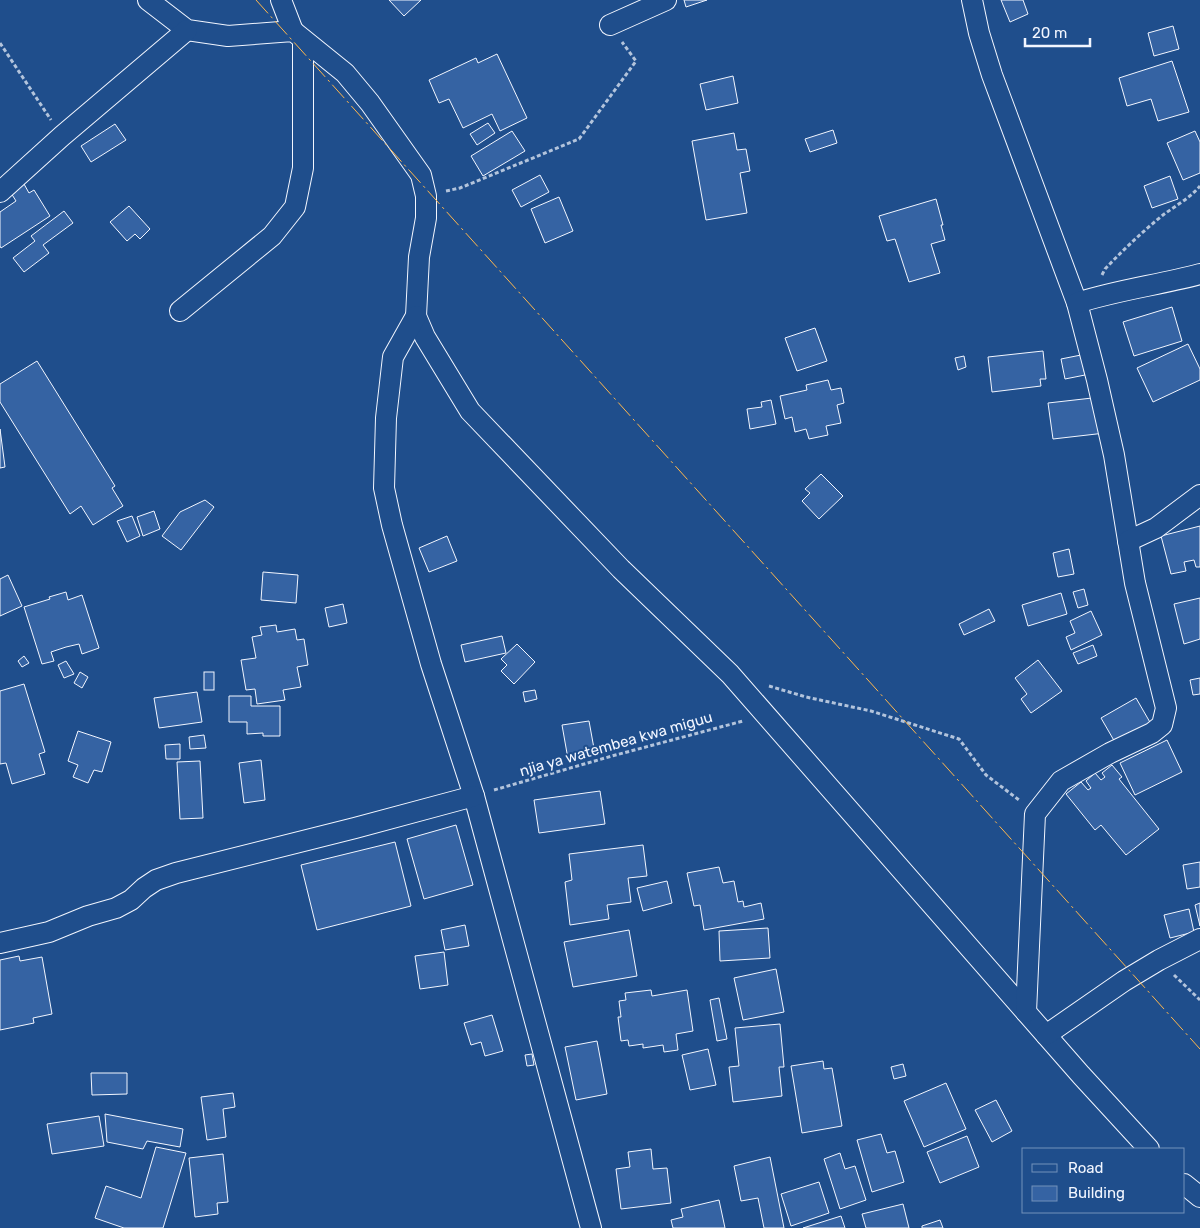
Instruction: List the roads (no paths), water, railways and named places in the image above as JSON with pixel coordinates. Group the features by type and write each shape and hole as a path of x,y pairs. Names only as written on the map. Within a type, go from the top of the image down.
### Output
{"street":[{"path":"148,0 187,30 228,36 298,36 345,73 370,103 421,175 426,196 426,218 419,257 416,316 425,337 470,411 620,569 730,674 1147,1148"},
{"path":"180,311 272,236 295,207 303,168 298,36 280,0"},
{"path":"610,25 666,0"},
{"path":"972,0 979,33 992,75 1077,303 1098,380 1114,455 1135,583 1164,700 1165,716 1162,725 1152,733 1110,753 1061,780 1035,814 1026,1012"},
{"path":"0,192 62,136 187,30"},
{"path":"1077,303 1103,295 1200,274"},
{"path":"416,316 393,357 386,418 384,488 392,525 431,664 474,796 591,1228"},
{"path":"1128,541 1156,528 1200,495"},
{"path":"0,942 49,932 88,916 116,908 131,900 156,880 176,873 474,796"},
{"path":"1046,1035 1124,981 1158,960 1200,939"},
{"path":"1185,1185 1200,1197"}]}
